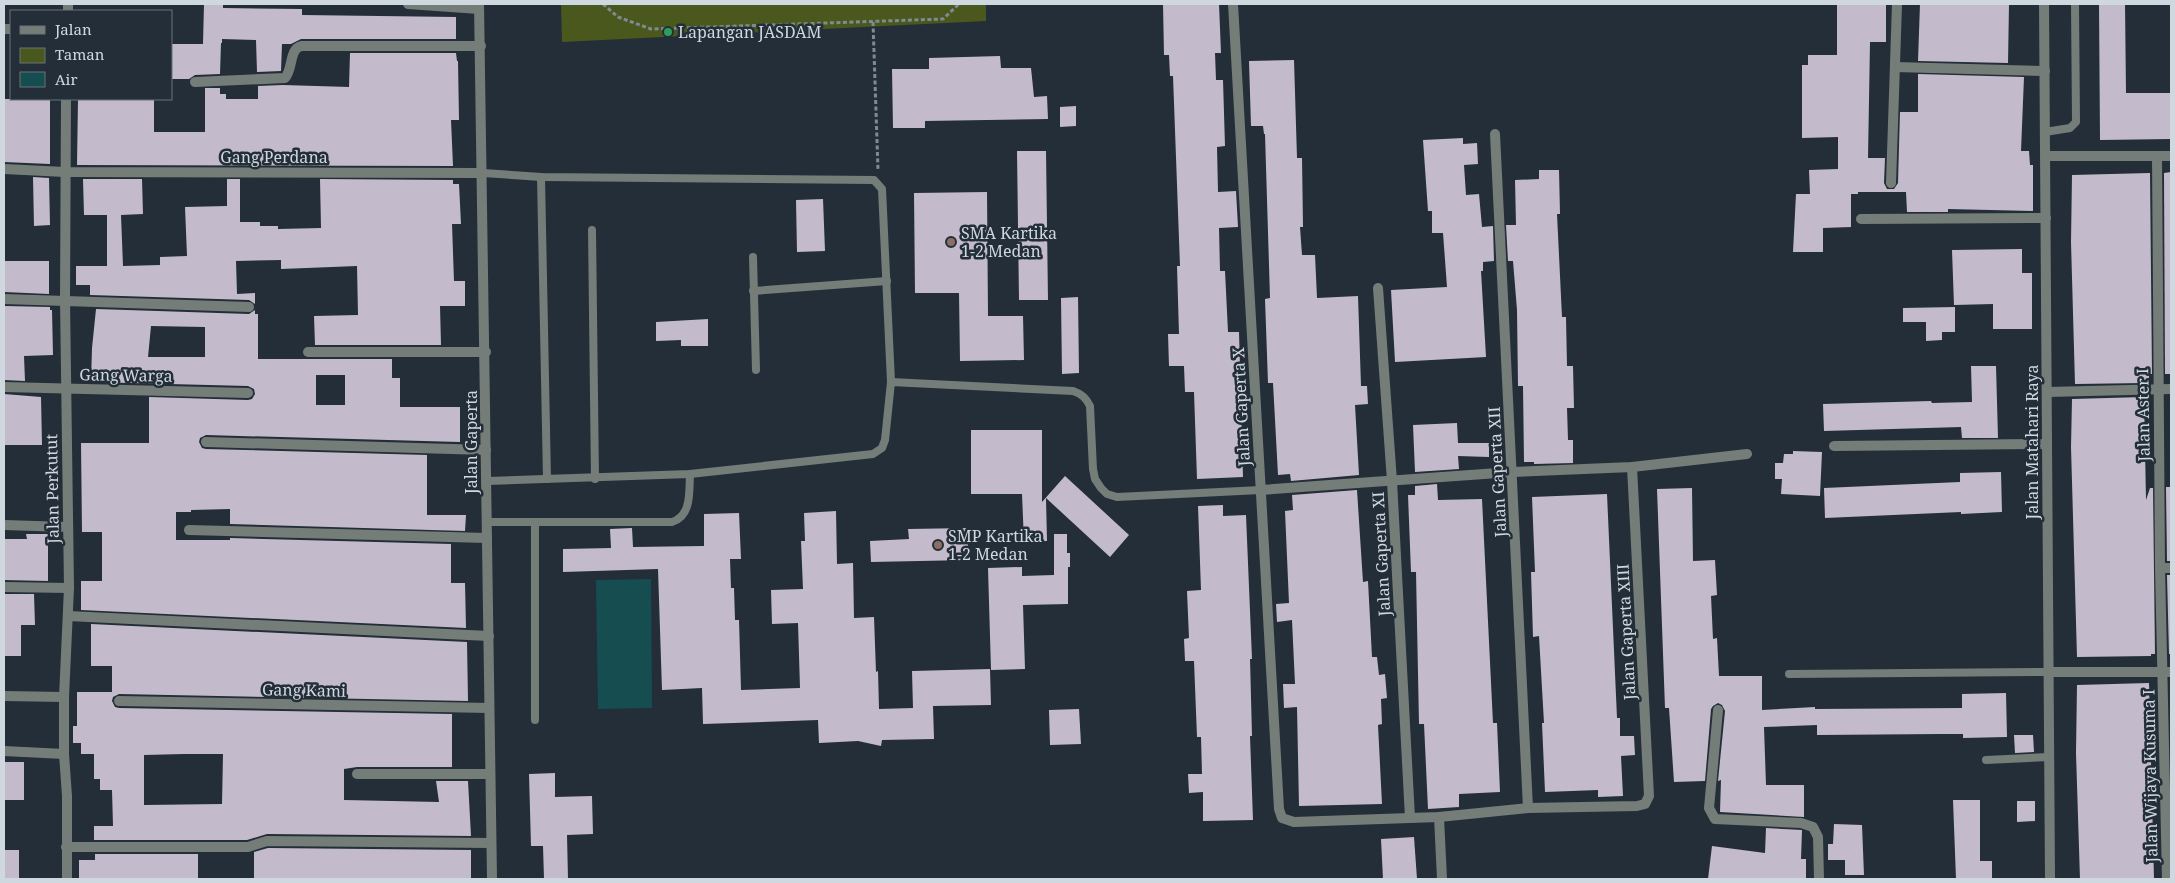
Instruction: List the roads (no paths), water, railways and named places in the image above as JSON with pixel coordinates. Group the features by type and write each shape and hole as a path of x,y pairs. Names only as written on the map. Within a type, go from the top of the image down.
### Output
{"street":[{"path":"408,4 479,6"},
{"name":"Jalan Gaperta X","path":"1234,4 1279,809 1282,818 1294,822 1410,818"},
{"path":"1891,183 1897,4"},
{"name":"Jalan Matahari Raya","path":"2044,4 2050,879"},
{"name":"Jalan Gaperta","path":"479,6 486,352 488,708 492,879"},
{"path":"195,82 285,78 291,68 294,51 297,47 301,46 480,46"},
{"path":"1895,67 2045,71"},
{"name":"Jalan Perkutut","path":"66,100 65,300 69,588 64,697 64,754 67,796 67,879"},
{"name":"Jalan Gaperta XII","path":"1495,134 1528,808"},
{"path":"2045,156 2171,156"},
{"name":"Jalan Aster I","path":"2157,157 2160,568 2167,672"},
{"name":"Gang Perdana","path":"4,169 65,172 483,173"},
{"path":"1861,219 2046,218"},
{"name":"Jalan Gaperta XI","path":"1378,288 1392,481 1410,818"},
{"path":"4,299 249,307"},
{"path":"308,352 486,352"},
{"name":"Gang Warga","path":"4,387 248,393"},
{"path":"2046,392 2171,389"},
{"path":"206,442 486,450"},
{"path":"1834,446 2047,444"},
{"path":"1261,490 1512,472 1632,467 1747,454"},
{"name":"Jalan Gaperta XIII","path":"1528,808 1637,806 1645,804 1649,796 1632,467"},
{"path":"2160,481 2171,481"},
{"path":"4,525 67,527"},
{"path":"189,530 487,538"},
{"path":"2160,568 2171,568"},
{"path":"4,587 69,588"},
{"path":"68,616 489,636"},
{"path":"2048,672 2167,672"},
{"name":"Jalan Wijaya Kusuma I","path":"2167,672 2169,778 2169,868 2167,879"},
{"path":"4,696 64,697"},
{"name":"Gang Kami","path":"119,702 488,708"},
{"path":"1718,710 1709,808 1711,814 1715,820 1801,823 1813,827 1818,837 1818,879"},
{"path":"4,752 64,754"},
{"path":"357,774 490,774"},
{"path":"1410,818 1440,817 1528,808"},
{"path":"1440,817 1442,879"},
{"path":"66,847 248,847 267,841 491,843"}],"lane":[{"path":"2045,132 2070,128 2076,122 2075,4"},
{"path":"483,173 542,177 870,179 878,183 882,189 891,382 885,440 882,448 874,454 690,474 595,479 487,481"},
{"path":"542,177 546,479"},
{"path":"592,230 595,479"},
{"path":"753,257 756,370"},
{"path":"753,291 887,281"},
{"path":"891,382 1073,391 1080,394 1086,398 1090,406 1093,469 1096,479 1107,494 1122,497 1261,490"},
{"path":"487,522 672,522 680,519 685,514 690,474"},
{"path":"535,523 535,720"},
{"path":"1789,674 2048,672"},
{"path":"1986,760 2049,757"}],"water":[{"path":"651,579 652,708 598,709 596,580"}],"place":[{"name":"Lapangan JASDAM","path":"668,32"},
{"name":"SMA Kartika 1-2 Medan","path":"951,242"},
{"name":"SMP Kartika 1-2 Medan","path":"938,545"}]}
